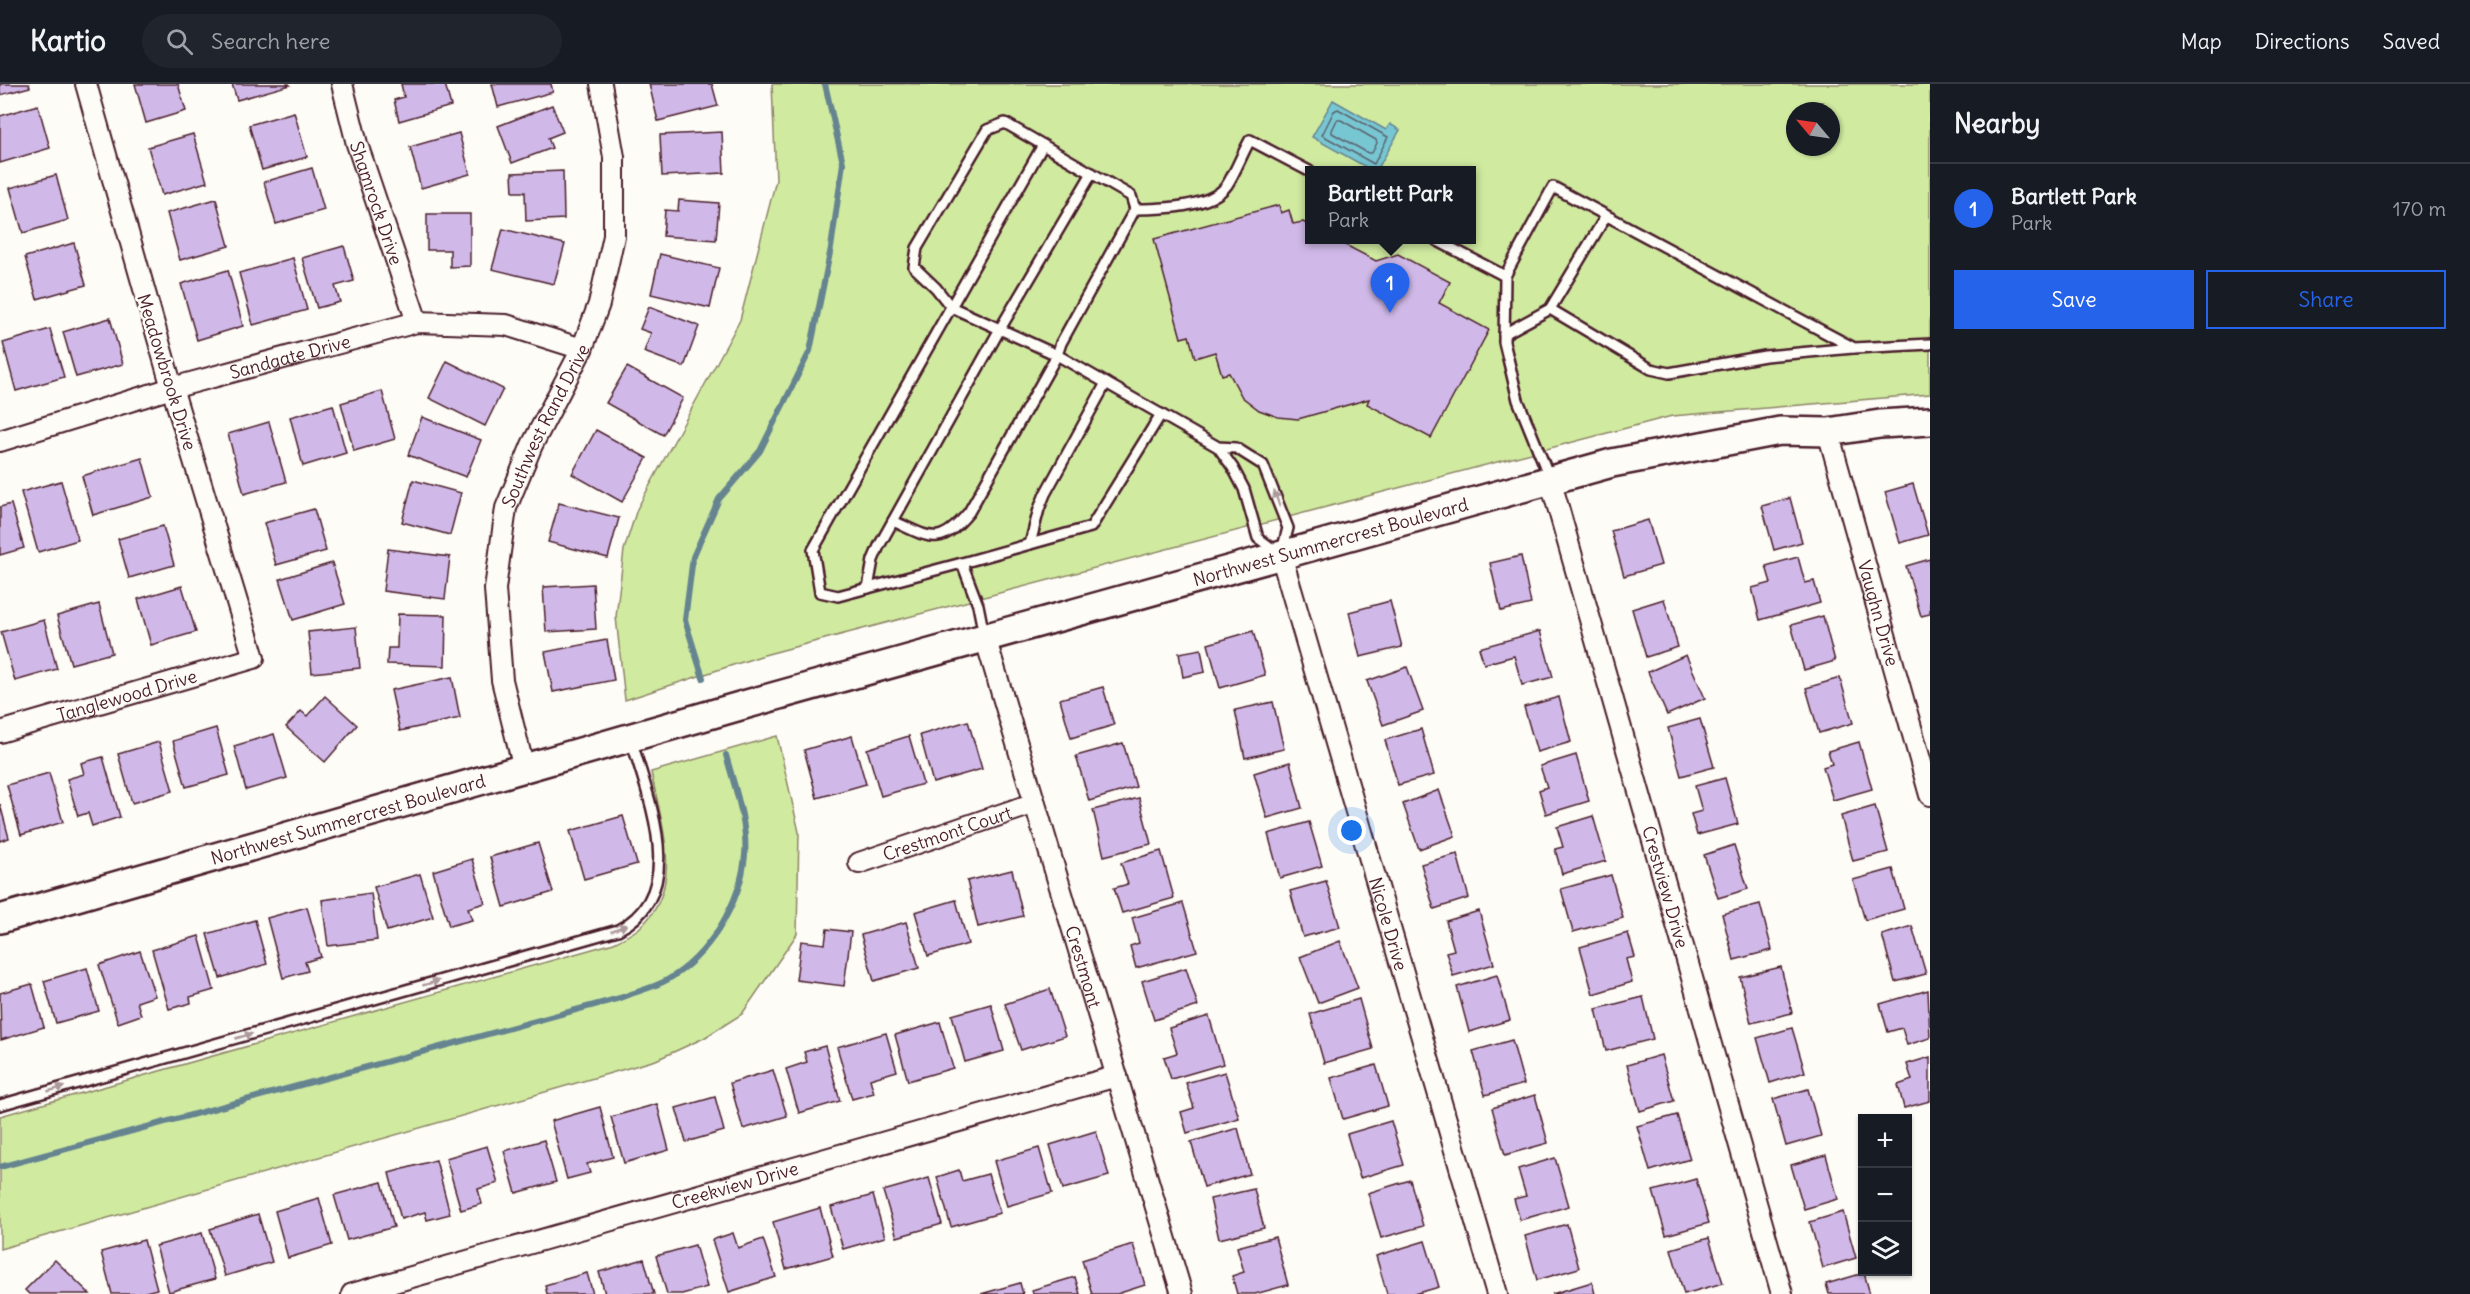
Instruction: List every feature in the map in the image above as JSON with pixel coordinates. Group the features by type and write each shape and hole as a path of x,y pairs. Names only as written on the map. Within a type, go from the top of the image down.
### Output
{"street":[{"name":"Meadowbrook Drive","path":"86,84 172,388 254,658"},
{"name":"Shamrock Drive","path":"342,84 357,144 417,322"},
{"name":"Southwest Rand Drive","path":"524,769 502,680 495,589 506,508 532,445 582,350 599,304 614,236 614,157 601,84"},
{"name":"Sandgate Drive","path":"0,441 172,388 417,322 506,326 582,350"},
{"name":"Northwest Summercrest Boulevard","path":"0,919 740,706 1612,463 1780,431 1828,432 1880,424 1930,421"},
{"name":"Vaughn Drive","path":"1828,432 1930,795"},
{"name":"Crestview Drive","path":"1550,479 1782,1294"},
{"name":"Nicole Drive","path":"1281,555 1497,1294"},
{"name":"Crestmont","path":"985,637 1182,1294"},
{"name":"Tanglewood Drive","path":"0,732 254,658"},
{"name":"Crestmont Court","path":"859,863 1035,803"},
{"name":"Creekview Drive","path":"352,1294 1117,1076"}],"lane":[{"path":"893,521 927,537 941,537 958,525 969,512 1057,356 1060,343 1135,209 1131,196 1005,123 987,130 917,249 914,267 936,288 951,307 1057,356 1218,447 1244,489 1258,538 1281,555 1288,528 1263,465 1236,448 1218,447"},
{"path":"1135,209 1190,205 1216,195 1226,187 1250,140 1305,169"},
{"path":"1043,145 813,550 820,592 838,596 1091,527 1161,414"},
{"path":"868,588 873,560 893,521 1000,329 1092,173"},
{"path":"1550,479 1518,400 1504,334 1505,276 1553,187 1854,348"},
{"path":"1504,334 1550,309 1606,216"},
{"path":"1445,244 1505,276"},
{"path":"1550,309 1651,369 1668,373 1766,356 1930,344"},
{"path":"1030,544 1045,494 1106,383"},
{"path":"962,563 978,605 985,637"},
{"path":"0,1106 618,930 633,922 654,892 659,855 655,824 630,738"}],"green space":[{"path":"772,84 1930,84 1930,394 1672,416 764,655 625,700 616,617 624,550 637,509 740,320 776,180"},
{"path":"777,736 799,832 797,934 742,1014 704,1038 656,1060 0,1249 0,1116 614,943 638,929 653,913 662,895 666,875 666,855 651,772"}],"water":[{"path":"1333,100 1386,130 1390,124 1400,130 1379,166 1364,166 1312,137"}],"building":[{"path":"0,84 29,84 30,87 0,95"},
{"path":"135,84 178,84 186,111 146,123"},
{"path":"232,84 289,84 290,85 237,100"},
{"path":"401,84 445,84 451,106 399,121 394,100 404,97"},
{"path":"492,84 551,84 553,92 498,107"},
{"path":"649,84 712,84 718,106 658,121"},
{"path":"38,105 50,148 0,163 0,116"},
{"path":"552,105 563,132 548,138 552,148 512,163 498,126"},
{"path":"294,112 307,157 262,170 249,125"},
{"path":"722,132 724,173 662,176 660,135"},
{"path":"459,133 470,174 421,188 410,147"},
{"path":"193,134 207,182 162,195 148,147"},
{"path":"312,168 324,210 276,224 264,182"},
{"path":"563,171 564,219 526,221 525,192 513,192 512,173"},
{"path":"56,175 68,220 23,233 10,188"},
{"path":"216,199 229,246 180,260 167,213"},
{"path":"679,200 719,203 716,240 663,236 665,210 678,211"},
{"path":"1279,205 1281,213 1289,210 1293,224 1305,223 1305,244 1344,244 1376,261 1398,254 1450,282 1439,303 1489,330 1431,438 1367,404 1369,399 1298,419 1278,417 1259,410 1242,397 1229,373 1222,375 1215,352 1195,358 1189,336 1181,338 1154,239"},
{"path":"427,214 470,214 470,266 450,267 450,250 427,250"},
{"path":"503,229 565,244 554,284 492,269"},
{"path":"74,243 86,285 37,299 25,257"},
{"path":"344,246 354,281 335,286 340,302 317,308 302,258"},
{"path":"660,254 719,268 710,308 651,294"},
{"path":"293,258 307,310 253,325 239,273"},
{"path":"228,270 243,326 197,340 181,284"},
{"path":"649,307 699,326 684,367 644,352 651,333 640,329"},
{"path":"110,318 123,364 76,377 63,332"},
{"path":"50,329 64,377 16,391 3,343"},
{"path":"447,361 503,389 485,426 429,398"},
{"path":"627,367 683,398 663,435 606,403"},
{"path":"382,391 395,439 354,451 341,403"},
{"path":"333,405 346,453 303,466 290,417"},
{"path":"422,417 481,440 466,477 408,455"},
{"path":"269,422 286,482 244,494 228,434"},
{"path":"596,430 647,458 622,502 572,474"},
{"path":"142,458 153,497 93,515 82,476"},
{"path":"413,480 461,493 450,535 402,522"},
{"path":"61,481 78,540 38,552 21,492"},
{"path":"1913,484 1928,535 1900,543 1885,492"},
{"path":"1790,498 1802,542 1774,550 1762,506"},
{"path":"559,503 619,518 608,558 548,542"},
{"path":"11,504 24,548 0,555 0,507"},
{"path":"314,509 326,551 276,565 264,523"},
{"path":"1648,520 1661,565 1624,576 1611,531"},
{"path":"163,526 174,565 129,578 118,539"},
{"path":"388,549 450,557 445,599 383,591"},
{"path":"1521,556 1531,604 1501,611 1490,563"},
{"path":"1798,557 1805,583 1814,581 1820,603 1760,620 1752,588 1771,583 1766,566"},
{"path":"1930,559 1930,614 1921,616 1906,566"},
{"path":"332,563 345,604 293,620 280,579"},
{"path":"593,584 596,629 546,632 543,587"},
{"path":"182,586 196,632 151,645 138,599"},
{"path":"1664,599 1678,647 1646,657 1632,609"},
{"path":"1390,601 1402,647 1360,657 1349,612"},
{"path":"99,604 112,653 71,664 57,616"},
{"path":"398,614 446,615 445,666 387,664 388,648 397,648"},
{"path":"1823,616 1835,661 1804,670 1791,625"},
{"path":"44,620 57,669 15,681 1,632"},
{"path":"356,627 360,668 312,673 308,632"},
{"path":"1253,631 1265,675 1220,688 1208,644"},
{"path":"1540,631 1553,677 1522,685 1514,656 1484,664 1479,648"},
{"path":"607,640 614,680 553,692 545,652"},
{"path":"1201,649 1205,672 1183,677 1179,653"},
{"path":"1686,655 1705,698 1667,715 1648,672"},
{"path":"1407,667 1423,711 1383,725 1367,681"},
{"path":"452,677 460,718 400,731 391,690"},
{"path":"1840,678 1853,723 1819,733 1806,688"},
{"path":"1103,687 1114,725 1071,738 1060,699"},
{"path":"325,696 357,725 325,762 286,727 301,711 307,716"},
{"path":"1559,697 1571,742 1537,752 1524,707"},
{"path":"1273,702 1284,749 1245,758 1235,710"},
{"path":"1700,719 1714,767 1681,776 1668,728"},
{"path":"968,721 982,769 933,783 920,735"},
{"path":"216,728 229,775 186,787 173,741"},
{"path":"1421,729 1434,775 1398,785 1385,740"},
{"path":"274,734 287,778 246,790 234,746"},
{"path":"852,736 866,784 817,798 804,750"},
{"path":"909,736 923,784 881,796 867,749"},
{"path":"159,742 173,791 132,803 118,754"},
{"path":"1859,742 1872,789 1833,800 1823,767 1832,764 1828,751"},
{"path":"1123,743 1136,787 1089,801 1076,756"},
{"path":"1576,755 1589,801 1546,814 1539,790 1547,787 1540,766"},
{"path":"103,757 120,817 92,826 88,813 78,816 67,779 84,774 81,763"},
{"path":"1290,762 1302,808 1267,818 1254,773"},
{"path":"49,773 63,822 21,835 7,785"},
{"path":"1725,778 1738,824 1697,835 1691,814 1702,811 1695,786"},
{"path":"1439,790 1455,836 1419,849 1403,804"},
{"path":"1139,798 1151,844 1104,856 1093,810"},
{"path":"0,804 9,838 0,841"},
{"path":"1875,806 1888,852 1853,861 1841,816"},
{"path":"623,816 637,864 584,879 570,831"},
{"path":"1593,816 1606,861 1562,874 1555,849 1563,847 1557,827"},
{"path":"1309,822 1322,866 1280,878 1268,834"},
{"path":"538,843 553,892 504,907 490,857"},
{"path":"1734,845 1748,889 1718,898 1704,855"},
{"path":"1161,851 1174,898 1122,913 1114,888 1128,884 1121,863"},
{"path":"1457,854 1469,898 1434,909 1421,864"},
{"path":"472,859 485,903 468,908 472,920 449,926 433,871"},
{"path":"1893,869 1904,909 1865,920 1853,880"},
{"path":"1012,870 1023,916 978,927 967,881"},
{"path":"420,874 433,917 387,931 374,887"},
{"path":"1611,875 1623,918 1573,932 1561,889"},
{"path":"1326,881 1340,927 1303,937 1290,891"},
{"path":"371,893 377,940 328,946 322,900"},
{"path":"956,900 968,944 928,956 915,912"},
{"path":"1183,903 1197,951 1136,968 1130,946 1139,943 1132,918"},
{"path":"1760,904 1772,950 1734,960 1722,914"},
{"path":"307,907 321,957 305,962 308,971 283,978 267,918"},
{"path":"1479,911 1494,964 1453,976 1446,952 1454,950 1446,921"},
{"path":"255,920 267,964 220,978 207,934"},
{"path":"906,922 919,968 874,981 861,935"},
{"path":"1912,926 1926,974 1895,982 1882,935"},
{"path":"827,929 851,932 844,986 796,980 801,941 825,944"},
{"path":"1628,933 1635,957 1626,959 1632,982 1593,994 1580,947"},
{"path":"199,936 214,990 190,997 191,1003 169,1009 152,950"},
{"path":"1340,941 1358,988 1318,1003 1300,957"},
{"path":"140,951 155,996 137,1002 141,1015 118,1023 99,965"},
{"path":"1781,967 1792,1013 1751,1023 1740,977"},
{"path":"87,968 99,1011 56,1023 44,981"},
{"path":"1186,968 1198,1006 1154,1020 1142,981"},
{"path":"1497,975 1510,1020 1469,1032 1457,987"},
{"path":"32,984 44,1027 1,1040 0,993"},
{"path":"1050,989 1065,1036 1021,1050 1005,1004"},
{"path":"1928,990 1930,1038 1907,1045 1902,1028 1888,1032 1880,1004"},
{"path":"1643,997 1653,1039 1606,1051 1596,1009"},
{"path":"1359,999 1373,1049 1324,1063 1310,1014"},
{"path":"991,1004 1004,1051 965,1062 952,1015"},
{"path":"1209,1016 1223,1064 1171,1079 1164,1057 1177,1053 1169,1028"},
{"path":"940,1022 953,1068 908,1081 895,1035"},
{"path":"1792,1028 1805,1072 1770,1083 1757,1038"},
{"path":"886,1033 897,1071 870,1079 874,1093 852,1099 837,1047"},
{"path":"1512,1040 1524,1084 1485,1095 1473,1051"},
{"path":"825,1046 840,1101 799,1113 786,1069 807,1062 804,1052"},
{"path":"1661,1055 1674,1101 1640,1111 1627,1065"},
{"path":"1930,1057 1930,1101 1904,1108 1898,1085 1912,1080 1907,1064"},
{"path":"1376,1065 1388,1106 1343,1119 1331,1078"},
{"path":"773,1070 787,1116 743,1129 730,1083"},
{"path":"1225,1072 1239,1118 1187,1133 1181,1112 1194,1108 1186,1083"},
{"path":"1808,1089 1821,1136 1786,1146 1773,1099"},
{"path":"1535,1095 1548,1143 1505,1155 1492,1108"},
{"path":"715,1097 724,1131 686,1142 676,1108"},
{"path":"657,1104 669,1150 624,1163 611,1117"},
{"path":"600,1107 613,1157 587,1164 590,1173 567,1179 551,1121"},
{"path":"1677,1115 1690,1159 1650,1171 1637,1126"},
{"path":"1391,1121 1404,1165 1360,1178 1347,1134"},
{"path":"1238,1128 1250,1174 1204,1187 1191,1142"},
{"path":"1096,1131 1109,1176 1063,1189 1050,1145"},
{"path":"544,1140 556,1182 516,1193 504,1151"},
{"path":"487,1146 498,1183 478,1189 482,1204 461,1210 446,1158"},
{"path":"1039,1148 1052,1193 1007,1206 994,1161"},
{"path":"1826,1155 1838,1199 1804,1209 1791,1165"},
{"path":"1555,1158 1569,1206 1520,1220 1514,1199 1526,1196 1518,1169"},
{"path":"436,1160 450,1214 427,1220 425,1212 401,1219 389,1173"},
{"path":"959,1170 962,1181 988,1174 1000,1213 951,1227 937,1177"},
{"path":"929,1178 942,1224 897,1237 883,1191"},
{"path":"1696,1179 1709,1223 1666,1235 1653,1191"},
{"path":"1410,1180 1423,1226 1381,1238 1368,1193"},
{"path":"382,1182 394,1227 347,1240 334,1195"},
{"path":"1254,1189 1264,1228 1219,1239 1210,1199"},
{"path":"873,1195 885,1237 843,1249 831,1207"},
{"path":"319,1198 332,1245 288,1258 275,1211"},
{"path":"820,1208 833,1256 786,1269 773,1222"},
{"path":"1843,1212 1856,1258 1823,1268 1810,1222"},
{"path":"258,1214 272,1262 225,1276 210,1229"},
{"path":"1567,1224 1579,1268 1537,1280 1525,1236"},
{"path":"202,1233 215,1279 169,1292 156,1246"},
{"path":"733,1233 738,1248 763,1239 776,1277 729,1292 712,1240"},
{"path":"1275,1237 1288,1285 1255,1294 1237,1294 1232,1276 1244,1272 1237,1247"},
{"path":"1709,1238 1723,1283 1684,1294 1671,1249"},
{"path":"144,1240 157,1289 138,1294 112,1294 101,1252"},
{"path":"1425,1241 1439,1287 1415,1294 1387,1294 1376,1256"},
{"path":"1133,1244 1145,1285 1117,1294 1092,1294 1082,1260"},
{"path":"695,1245 707,1287 682,1294 667,1294 656,1256"},
{"path":"644,1259 654,1294 605,1294 599,1272"},
{"path":"55,1260 90,1294 29,1294 25,1290"},
{"path":"587,1273 593,1294 547,1294 545,1285"},
{"path":"1858,1275 1865,1276 1870,1294 1829,1294 1826,1284"},
{"path":"1075,1277 1080,1294 1033,1294 1032,1290"},
{"path":"1592,1282 1595,1294 1552,1294"},
{"path":"1020,1283 1023,1294 981,1294"}],"waterway":[{"path":"703,678 685,620 693,557 719,499 760,451 810,351 831,248 843,163 825,84"},
{"path":"0,1167 620,998 667,980 682,970 709,943 730,909 742,873 745,855 744,831 740,805 726,755"}],"place":[{"name":"Bartlett Park","path":"1390,313"}]}
